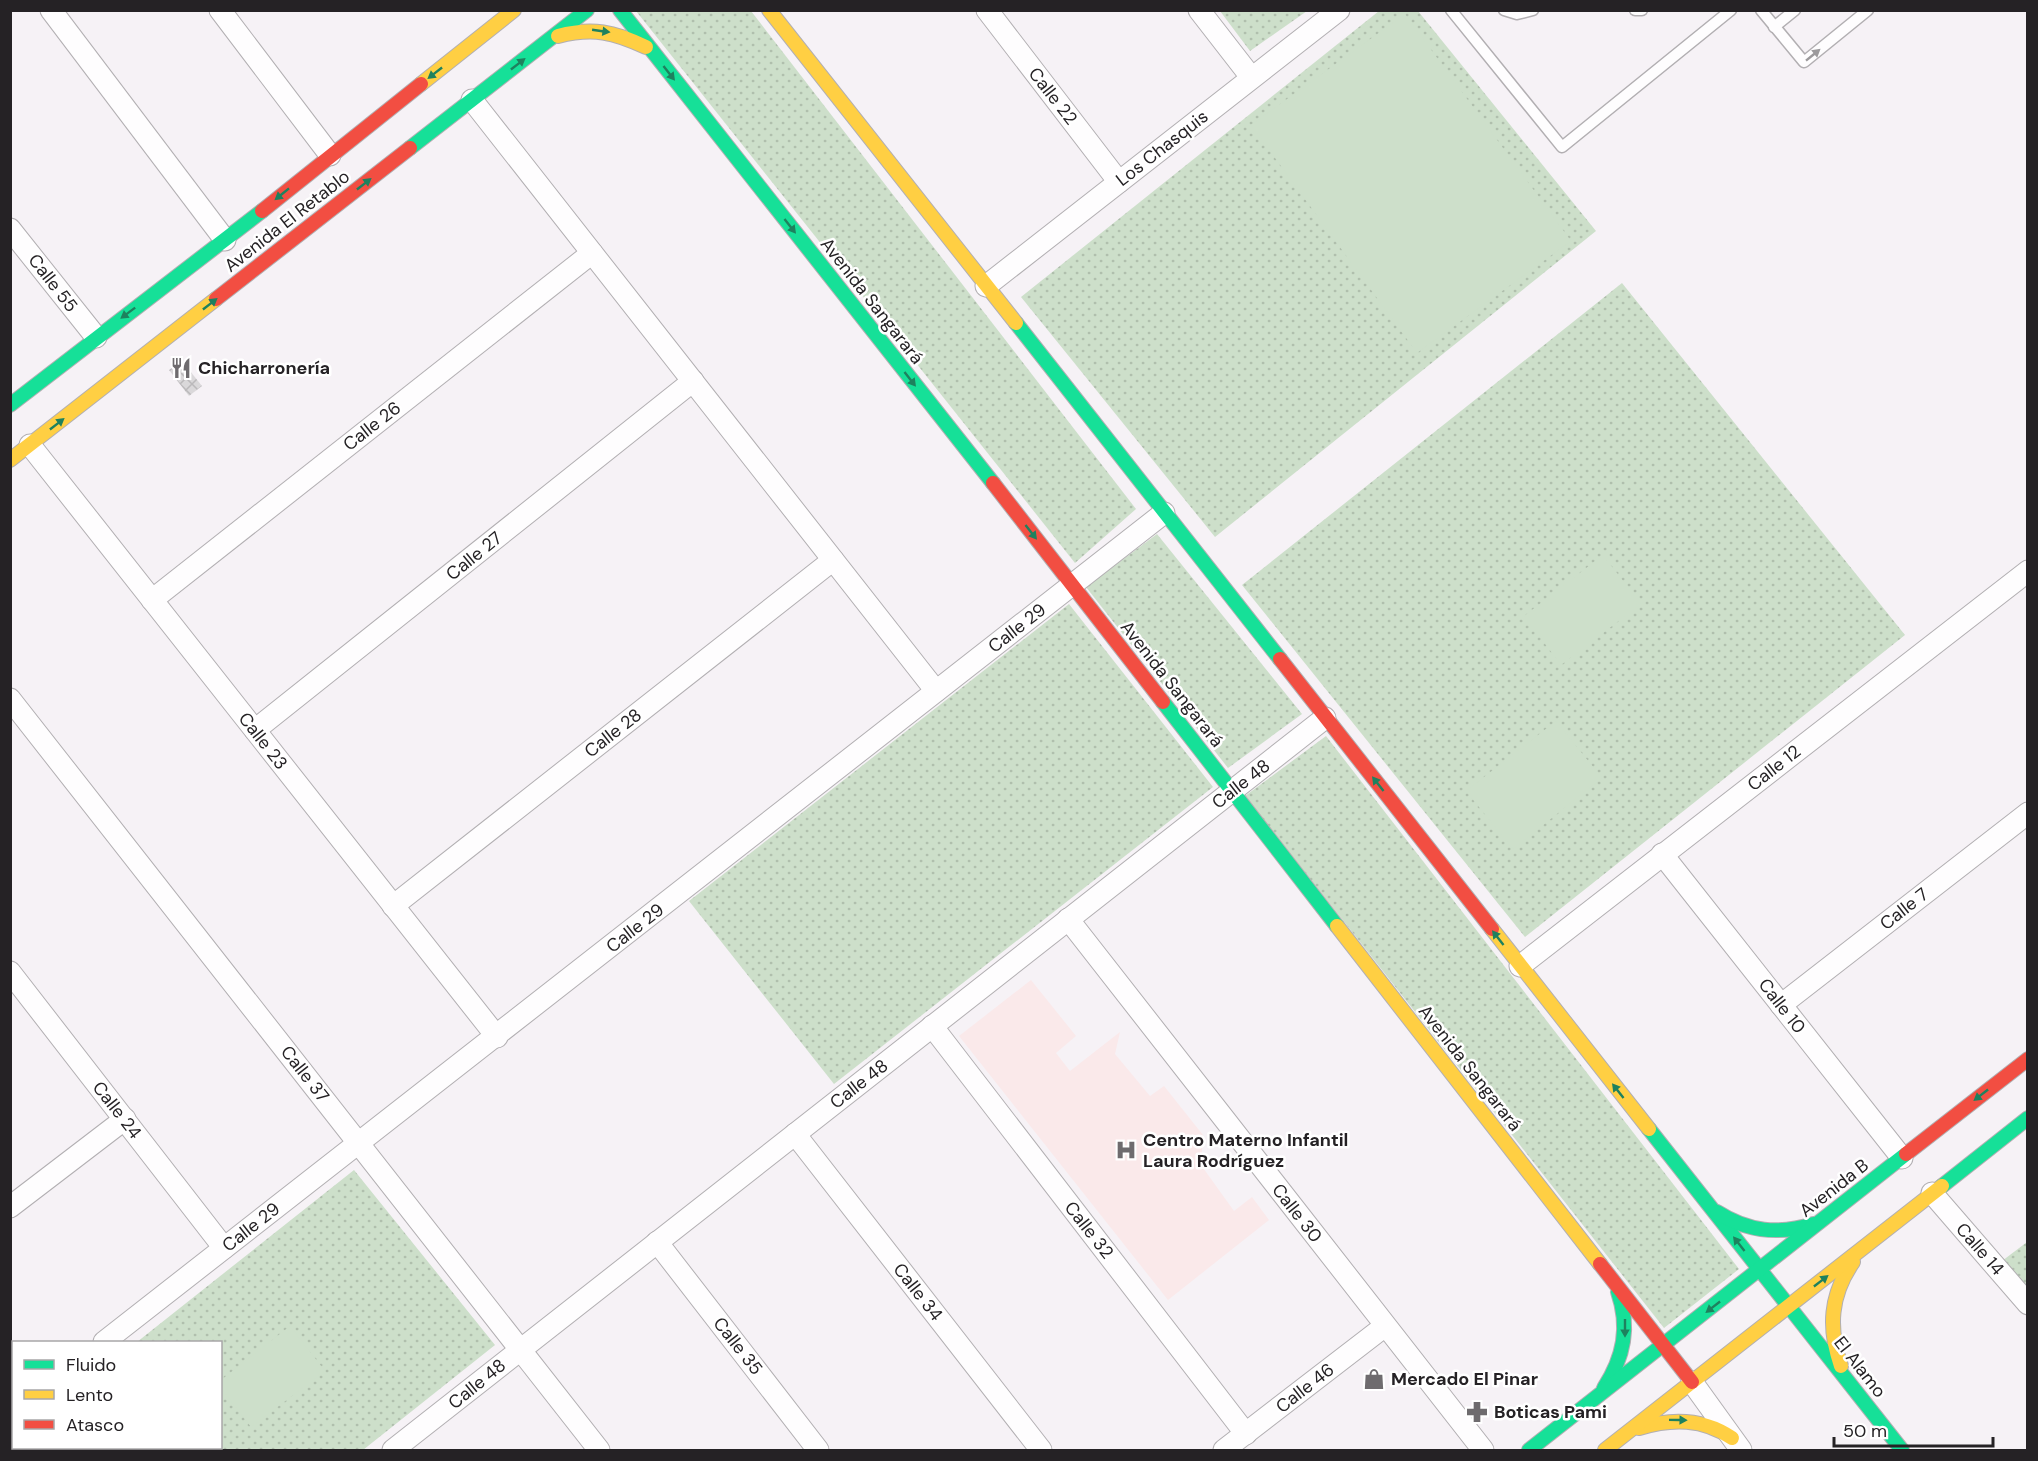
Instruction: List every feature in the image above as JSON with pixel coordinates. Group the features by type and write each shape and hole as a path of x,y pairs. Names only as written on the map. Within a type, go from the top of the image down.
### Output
{"street":[{"path":"51,10 225,240"},
{"name":"Avenida El Retablo","path":"10,405 225,240 514,10"},
{"name":"Avenida El Retablo","path":"10,460 587,10"},
{"name":"Avenida Sangarará","path":"620,10 1072,584 1692,1382"},
{"path":"769,10 1788,1306"},
{"name":"Calle 22","path":"987,10 1119,182"},
{"path":"1199,10 1251,77"},
{"name":"Los Chasquis","path":"986,286 1338,10"},
{"path":"221,11 330,155"},
{"path":"552,37 578,30 595,29 614,33 649,48"},
{"path":"472,100 936,692"},
{"name":"Calle 55","path":"10,229 96,337"},
{"name":"Calle 26","path":"152,600 591,253"},
{"name":"Calle 27","path":"255,730 693,381"},
{"name":"Calle 23","path":"30,445 497,1037"},
{"name":"Calle 29","path":"105,1341 497,1037 1164,513"},
{"name":"Calle 28","path":"393,906 833,560"},
{"name":"Calle 12","path":"1520,966 2028,571"},
{"name":"Calle 37","path":"11,702 599,1450"},
{"name":"Calle 48","path":"393,1450 1325,718"},
{"name":"Calle 7","path":"1781,1005 2028,813"},
{"name":"Calle 10","path":"1662,854 1902,1158"},
{"name":"Calle 30","path":"1068,919 1483,1450"},
{"name":"Calle 24","path":"10,972 224,1248"},
{"name":"Calle 32","path":"932,1026 1246,1434"},
{"name":"Avenida B","path":"1593,1401 2028,1059"},
{"path":"1605,1450 2028,1118"},
{"path":"10,1207 125,1119"},
{"name":"Calle 34","path":"795,1134 1041,1450"},
{"name":"Calle 14","path":"1932,1193 2028,1304"},
{"path":"1701,1196 1726,1218 1754,1230 1784,1232 1814,1224 1829,1215"},
{"name":"Calle 35","path":"657,1242 818,1450"},
{"path":"1853,1387 1835,1352 1832,1337 1832,1307 1842,1278 1867,1245"},
{"path":"1529,1450 1593,1401 1614,1375 1624,1346 1625,1316 1622,1301 1607,1274"},
{"name":"El Alamo","path":"1788,1306 1902,1450"},
{"name":"Calle 46","path":"1224,1450 1385,1326"},
{"path":"1692,1382 1736,1444"},
{"path":"1623,1437 1653,1423 1683,1420 1712,1426 1736,1444"}],"lane":[{"path":"1451,10 1562,147 1731,10"},
{"path":"1504,10 1517,14 1533,10"},
{"path":"1635,10 1642,10"},
{"path":"1761,10 1804,63 1868,10"},
{"path":"1774,27 1795,10"}],"shaded area":[{"name":"Centro Materno Infantil Laura Rodríguez","path":"1031,980 1076,1036 1056,1053 1070,1071 1120,1032 1115,1054 1150,1096 1164,1086 1203,1135 1201,1165 1234,1211 1252,1197 1269,1220 1168,1300 959,1036"}],"green space":[{"path":"636,11 751,11 1136,509 1075,563"},
{"path":"1220,11 1307,11 1250,51"},
{"path":"1379,11 1418,11 1596,231 1215,537 1021,297"},
{"path":"1405,14 1571,241 1417,353 1251,125"},
{"path":"1622,283 1905,635 1525,937 1242,585"},
{"path":"1157,534 1302,714 1228,768 1086,587"},
{"path":"1603,555 1641,604 1561,665 1524,616"},
{"path":"1069,604 1213,787 834,1084 689,901"},
{"path":"1556,721 1602,778 1513,849 1466,791"},
{"path":"1326,736 1739,1269 1664,1328 1245,796"},
{"path":"354,1170 495,1345 363,1450 158,1450 222,1449 222,1341 138,1341"},
{"path":"2027,1242 2027,1288 2002,1261"},
{"path":"290,1326 325,1371 251,1427 222,1389 222,1379"}],"building":[{"path":"182,361 202,386 189,396 169,370"}],"traffic: fast":[{"path":"410,148 587,10"},
{"path":"620,10 993,483"},
{"path":"10,405 262,211"},
{"path":"1016,323 1280,659"},
{"path":"1163,702 1337,926"},
{"path":"1942,1186 2028,1118"},
{"path":"1649,1129 1902,1450"},
{"path":"1529,1450 1906,1154"},
{"path":"1717,1212 1740,1224 1764,1230 1788,1230 1814,1224"},
{"path":"1604,1388 1616,1365 1623,1342 1624,1317 1618,1292"}],"traffic: slow":[{"path":"421,84 514,10"},
{"path":"769,10 1016,323"},
{"path":"558,36 582,32 603,32 646,47"},
{"path":"10,460 216,299"},
{"path":"1337,926 1600,1264"},
{"path":"1492,929 1649,1129"},
{"path":"1605,1450 1942,1186"},
{"path":"1841,1366 1834,1338 1834,1312 1840,1287 1853,1262"},
{"path":"1639,1428 1675,1421 1699,1423 1721,1431 1732,1438"}],"traffic: jam":[{"path":"262,211 421,84"},
{"path":"216,299 410,148"},
{"path":"993,483 1163,702"},
{"path":"1280,659 1492,929"},
{"path":"1906,1154 2028,1059"},
{"path":"1600,1264 1692,1382"}],"place":[{"name":"Chicharronería","path":"181,368"},
{"name":"Centro Materno Infantil Laura Rodríguez","path":"1126,1150"},
{"name":"Mercado El Pinar","path":"1374,1379"},
{"name":"Boticas Pami","path":"1477,1412"}]}
